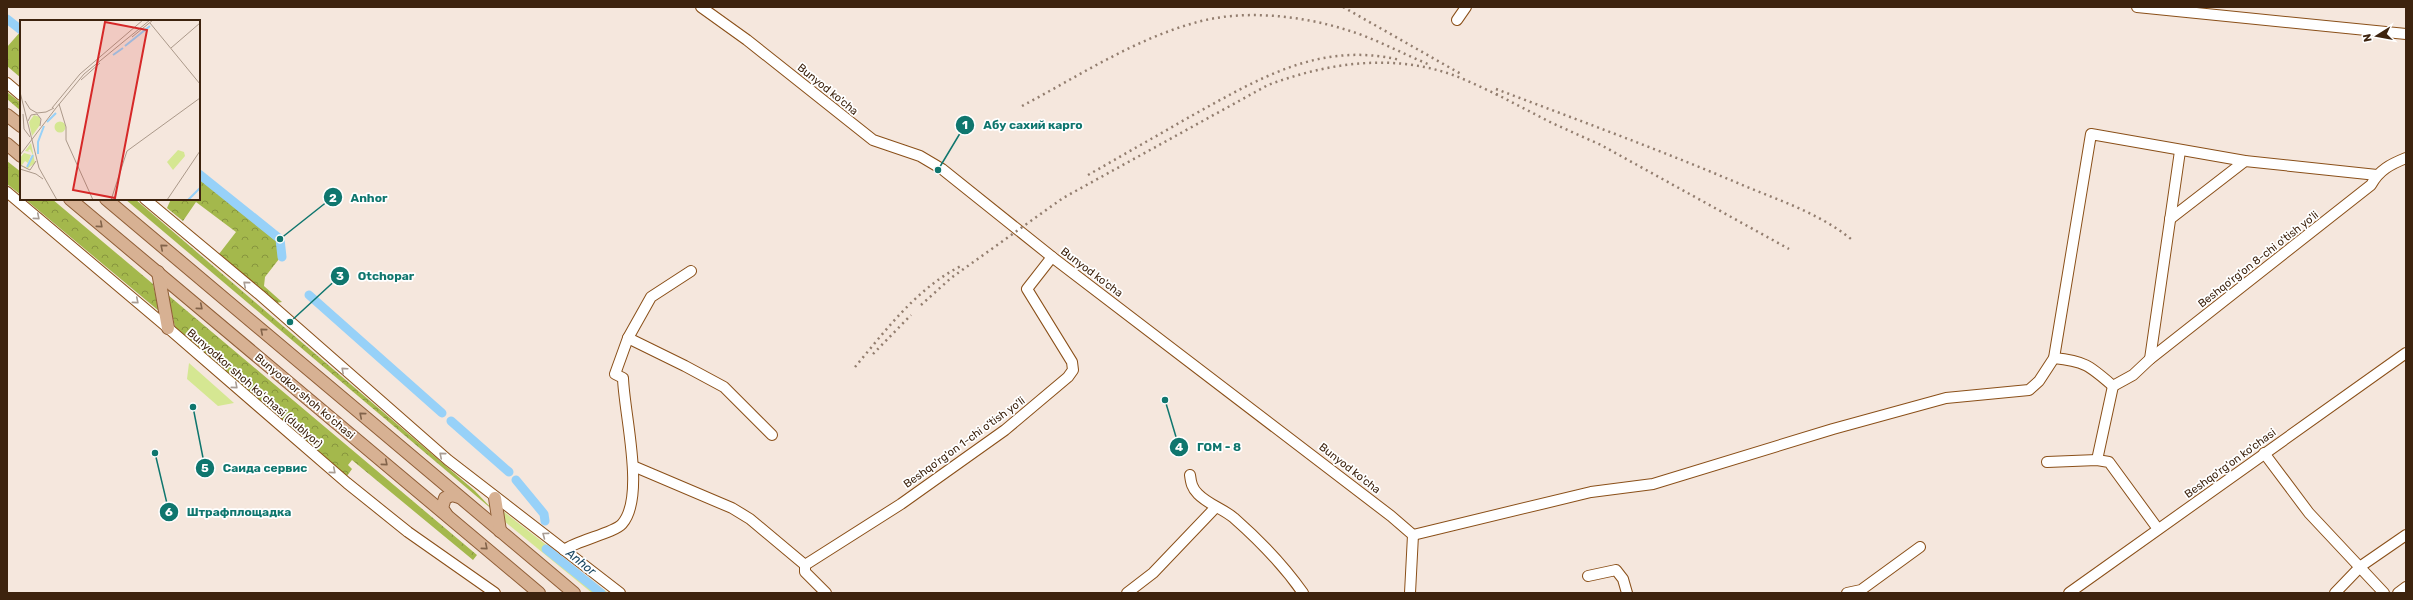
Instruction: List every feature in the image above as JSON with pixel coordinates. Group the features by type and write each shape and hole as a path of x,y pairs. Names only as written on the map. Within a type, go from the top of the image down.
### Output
{"main road":[{"path":"7,115 20,125"},
{"path":"7,144 20,155"},
{"name":"Bunyodkor shoh ko'chasi","path":"71,200 540,593"},
{"name":"Bunyodkor shoh ko'chasi","path":"107,200 459,498 574,593"},
{"path":"158,272 168,328"},
{"path":"446,514 442,508 445,498 452,495 459,498"},
{"path":"495,498 500,531"}],"street":[{"name":"Bunyod ko'cha","path":"701,7 747,40 873,140 920,156 942,169 1052,257 1233,393 1414,535"},
{"path":"1457,20 1466,7"},
{"path":"2136,7 2406,34"},
{"path":"7,83 20,94"},
{"path":"1410,593 1414,535 1590,492 1653,484 1833,429 1946,398 2029,390 2039,381 2054,358 2091,134 2180,151 2245,161 2377,175"},
{"path":"2150,359 2180,151"},
{"name":"Beshqo'rg'on 8-chi o'tish yo'li","path":"2113,386 2133,376 2150,359 2371,185 2377,175 2391,164 2406,158"},
{"path":"2170,219 2245,161"},
{"name":"Bunyodkor shoh koʻchasi (dublyor)","path":"7,192 168,328 347,483 408,532 495,593"},
{"path":"146,200 260,295 406,425 495,498 620,593"},
{"name":"Beshqo'rg'on 1-chi o'tish yo'li","path":"805,566 901,504 999,434 1068,377 1073,370 1072,362 1027,289 1052,257"},
{"path":"564,550 573,544 621,525 631,511 633,466 623,397 623,378 615,374 628,338 651,297 691,271"},
{"path":"628,338 724,387 772,435"},
{"name":"Beshqo'rg'on ko'chasi","path":"2069,593 2264,453 2406,354"},
{"path":"2054,358 2071,360 2092,367 2113,386 2097,460"},
{"path":"2264,453 2309,513 2361,566 2384,593"},
{"path":"2047,462 2097,460 2109,462 2158,529"},
{"path":"633,466 732,508 750,519 805,566 806,572 820,591"},
{"path":"1190,475 1191,485 1215,508 1223,510 1258,540 1303,593"},
{"path":"1127,593 1153,573 1215,508"},
{"path":"2335,593 2361,566 2406,535"},
{"path":"1847,593 1860,590 1920,547"},
{"path":"1588,576 1616,570 1623,579 1627,593"},
{"path":"2398,593 2406,587"}],"green space":[{"path":"20,32 20,77 7,66 7,47"},
{"path":"7,92 20,102 20,110 7,99"},
{"path":"7,161 20,171 20,194 7,184"},
{"path":"200,178 276,241 279,259 265,277 264,286 282,302 276,303 219,254 236,232 196,202 183,221 167,208 171,200 200,200"},
{"path":"26,200 53,200 153,284 159,311"},
{"path":"126,200 136,200 475,491 494,511"},
{"path":"168,295 477,555 473,560 352,460 348,465 352,469 347,476 175,327"},
{"path":"189,363 234,403 218,406 187,379"},
{"path":"503,511 608,593 592,593 504,521"}],"waterway":[{"name":"Anhor","path":"7,19 20,29"},
{"name":"Anhor","path":"200,175 280,239 282,257"},
{"name":"Anhor","path":"309,295 442,413"},
{"name":"Anhor","path":"451,421 509,472"},
{"name":"Anhor","path":"516,480 544,514 545,521"},
{"name":"Anhor","path":"546,549 601,593"}],"railway":[{"path":"1343,7 1461,74"},
{"path":"1022,106 1106,60 1149,39 1194,23 1231,16 1270,16 1329,25 1367,37 1428,64"},
{"path":"1088,175 1242,88 1292,66 1317,59 1344,55 1371,55 1400,60"},
{"path":"921,305 951,278 1063,198 1268,85 1290,77 1336,66 1383,63 1407,64 1430,68 1459,77 1500,96"},
{"path":"1496,89 1710,171 1812,214 1851,239"},
{"path":"1496,94 1552,123 1601,145 1789,249"},
{"path":"855,367 916,298 945,275 961,266"},
{"path":"873,354 911,315"}],"place":[{"name":"Абу сахий карго","path":"938,170"},
{"name":"Anhor","path":"280,239"},
{"name":"Otchopar","path":"290,322"},
{"name":"ГОМ - 8","path":"1165,400"},
{"name":"Саида сервис","path":"193,407"},
{"name":"Штрафплощадка","path":"155,453"}]}
